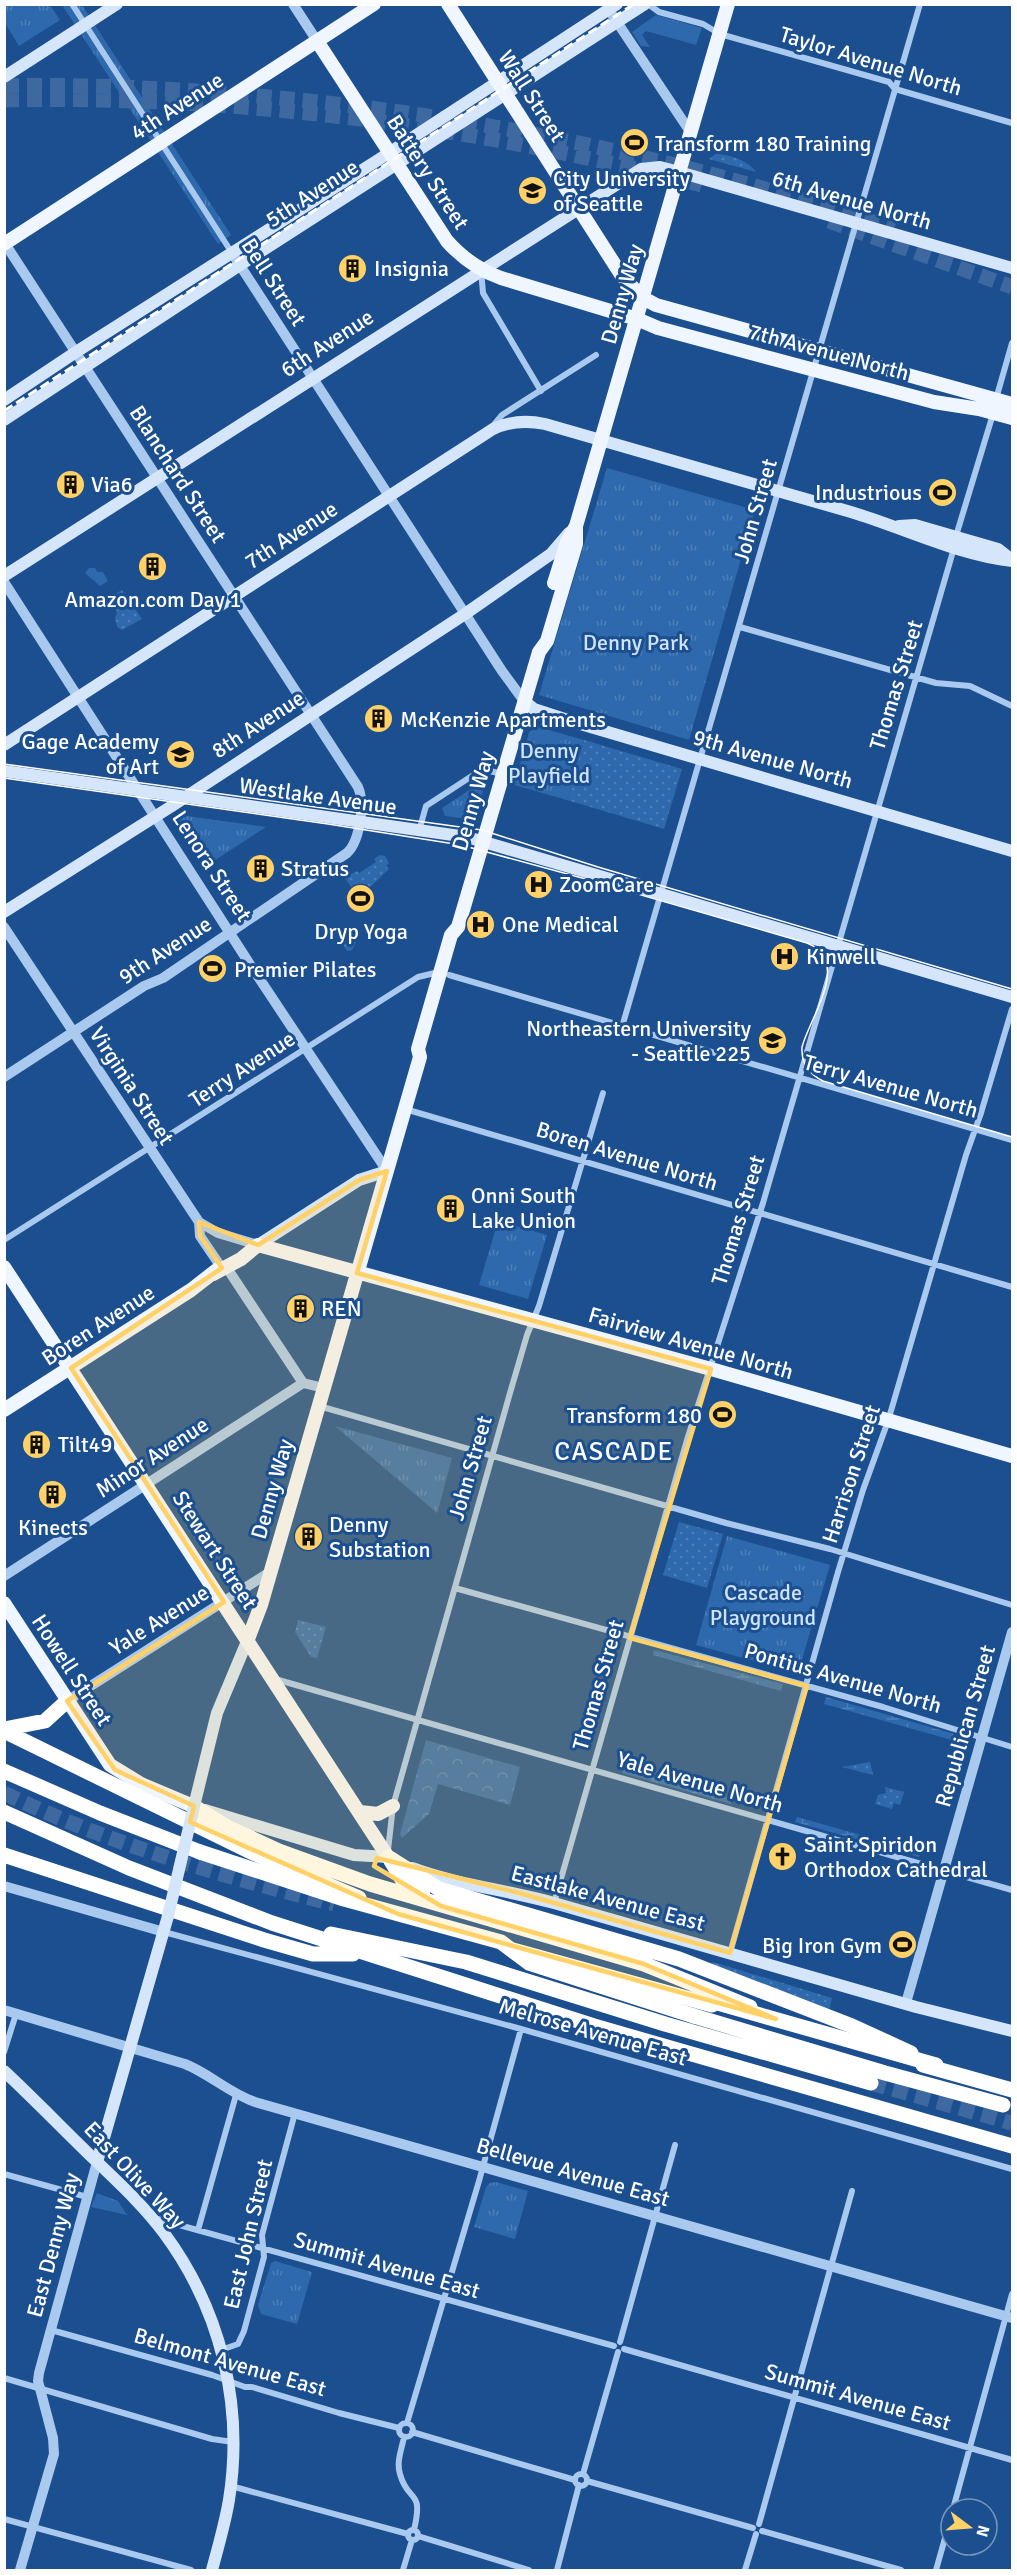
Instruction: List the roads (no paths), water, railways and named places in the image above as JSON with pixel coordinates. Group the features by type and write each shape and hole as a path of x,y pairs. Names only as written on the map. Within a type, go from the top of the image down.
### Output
{"highway":[{"path":"10,1729 45,1721 68,1701"},
{"path":"10,1729 251,1852 428,1927"},
{"path":"4,1771 138,1828 287,1882 1012,2088"},
{"path":"193,1806 227,1827 279,1851 370,1884 441,1906 644,1964 706,1988 797,2029"},
{"path":"4,1812 140,1873 272,1923 368,1955 594,2026 1012,2146"},
{"path":"4,1855 313,1954 368,1955"},
{"path":"388,1857 403,1881 441,1906"},
{"path":"388,1857 433,1886 651,1950 707,1969 852,2026 936,2065"},
{"path":"334,1904 428,1927 1012,2088"},
{"path":"272,1923 458,1960 665,2024 872,2082"},
{"path":"501,1942 529,1963 694,2016 885,2073 1004,2105"}],"main road":[{"path":"4,77 117,4"},
{"name":"4th Avenue","path":"5,243 374,4"},
{"name":"Wall Street","path":"448,4 622,276 643,298"},
{"name":"5th Avenue","path":"4,400 232,253 506,95 647,4"},
{"name":"Denny Way","path":"539,652 538,639 559,566 567,542 576,526 728,4"},
{"name":"5th Avenue","path":"4,420 240,265 394,158 497,81 611,6"},
{"name":"Battery Street","path":"317,41 447,241 464,258 481,270 501,278 637,318"},
{"name":"6th Avenue","path":"4,576 641,169 660,167 680,172"},
{"name":"6th Avenue North","path":"680,172 1012,268"},
{"name":"7th Avenue North","path":"643,298 654,304 819,350 995,406 1012,418"},
{"name":"7th Avenue North","path":"637,318 658,328 934,402 995,406 1012,404"},
{"path":"485,434 501,425 527,421 899,526 915,525 955,542 998,549 1012,561"},
{"name":"7th Avenue","path":"4,745 485,434"},
{"name":"Denny Way","path":"164,1932 217,1713 229,1679 248,1639 270,1572 420,1057 426,1051 444,974 459,938 458,927 524,701 539,652 547,641 573,555 576,544 576,526"},
{"name":"8th Avenue","path":"4,912 184,798 465,614 551,554 576,526"},
{"path":"533,566 546,563 559,566"},
{"name":"9th Avenue North","path":"524,701 536,710 1012,851"},
{"name":"Westlake Avenue","path":"4,771 483,842 1012,997"},
{"name":"Boren Avenue","path":"4,1410 359,1180 387,1171"},
{"name":"Fairview Avenue North","path":"258,1245 1012,1456"},
{"name":"Stewart Street","path":"4,1268 224,1602 388,1857"},
{"name":"Howell Street","path":"4,1603 105,1760 125,1776 193,1806"},
{"name":"Eastlake Avenue East","path":"193,1806 354,1855 388,1857 415,1869 554,1903 1012,2031"},
{"path":"360,1812 378,1814 393,1806"},
{"name":"East Denny Way","path":"97,2162 164,1932"},
{"name":"East Olive Way","path":"4,2071 151,2217 190,2274 211,2319 221,2350 233,2414 231,2486 225,2522 212,2571"}],"street":[{"name":"Bell Street","path":"72,4 389,497 524,701"},
{"name":"Battery Street","path":"293,4 317,41"},
{"name":"Taylor Avenue North","path":"647,4 659,12 703,24 720,34 889,82 896,89 1012,123"},
{"name":"John Street","path":"622,1027 920,4"},
{"path":"611,6 618,23 691,133"},
{"name":"Blanchard Street","path":"5,243 360,791 360,823"},
{"path":"481,270 483,293 541,391"},
{"name":"Thomas Street","path":"554,1903 697,1407 711,1370 917,677 1012,343"},
{"name":"7th Avenue","path":"485,434 502,415 596,355"},
{"name":"Lenora Street","path":"4,582 387,1171"},
{"path":"740,627 936,682 970,686 1012,706"},
{"path":"419,831 423,812 431,802 478,772 486,770 503,774"},
{"name":"9th Avenue","path":"4,1077 144,986 166,976 354,847 360,823"},
{"name":"Virginia Street","path":"4,927 149,1150 199,1222 200,1236 220,1270 303,1383"},
{"name":"Terry Avenue North","path":"444,974 1012,1140"},
{"name":"Terry Avenue","path":"4,1240 418,977 444,974"},
{"name":"Harrison Street","path":"730,1953 844,1554 888,1421 1012,1009"},
{"name":"John Street","path":"388,1857 393,1806 492,1456 584,1162 603,1093"},
{"name":"Boren Avenue North","path":"405,1109 1012,1287"},
{"path":"199,1222 218,1233 258,1245"},
{"path":"303,1383 324,1388"},
{"name":"Minor Avenue","path":"4,1576 303,1383"},
{"path":"319,1406 844,1554 1012,1605"},
{"name":"Yale Avenue","path":"68,1701 270,1572"},
{"name":"Pontius Avenue North","path":"455,1587 807,1686 1012,1747"},
{"name":"Republican Street","path":"906,2003 1012,1632"},
{"name":"Yale Avenue North","path":"273,1679 1012,1890"},
{"path":"4,1886 164,1932"},
{"name":"Melrose Avenue East","path":"164,1932 521,2029 1012,2169"},
{"name":"Bellevue Avenue East","path":"4,2010 187,2064 200,2070 236,2095 1009,2317"},
{"path":"4,2052 16,2014"},
{"path":"407,2423 483,2167 521,2029"},
{"path":"198,2230 236,2095"},
{"name":"East John Street","path":"221,2350 238,2344 243,2336 264,2257 262,2235 295,2113"},
{"path":"583,2474 675,2145"},
{"name":"East Denny Way","path":"20,2571 54,2454 53,2438 39,2373 97,2162"},
{"path":"4,2174 87,2197"},
{"path":"745,2571 852,2191"},
{"name":"Summit Avenue East","path":"151,2217 1012,2460"},
{"path":"956,2497 1009,2317 1012,2294"},
{"name":"Belmont Avenue East","path":"51,2330 399,2428"},
{"path":"4,2378 212,2439 233,2442"},
{"path":"404,2437 400,2434 399,2428 402,2424 407,2423"},
{"path":"407,2423 412,2427 412,2432"},
{"path":"404,2437 412,2432"},
{"path":"412,2432 583,2485 587,2481"},
{"path":"403,2571 418,2514 418,2502 402,2480 399,2469 404,2437"},
{"path":"557,2571 578,2474 583,2474"},
{"path":"583,2474 587,2481"},
{"path":"587,2481 901,2571"},
{"path":"231,2486 413,2535 530,2571"},
{"path":"4,2519 191,2571"}],"tunnel":[{"path":"4,86 95,86 215,93 328,103 493,127 655,160 815,204 894,229"},
{"path":"4,100 148,101 220,105 364,120 507,142 625,166 705,186"},
{"path":"829,221 1012,287"},
{"path":"4,1793 84,1828 166,1857 334,1904"},
{"path":"871,2083 1012,2123"}],"tram line":[{"path":"4,764 482,830 598,867 1012,989"},
{"path":"4,778 461,845 807,943 820,951 826,963 827,976 819,1006 802,1047 805,1063 814,1075 823,1081 1012,1137"}],"railway":[{"path":"4,411 634,4"}],"place":[{"name":"Transform 180 Training","path":"634,143"},
{"name":"City University of Seattle","path":"532,191"},
{"name":"Insignia","path":"353,268"},
{"name":"Via6","path":"70,484"},
{"name":"Industrious","path":"943,492"},
{"name":"Amazon.com Day 1","path":"153,567"},
{"name":"McKenzie Apartments","path":"379,719"},
{"name":"Gage Academy of Art","path":"180,754"},
{"name":"Stratus","path":"260,868"},
{"name":"ZoomCare","path":"538,884"},
{"name":"Dryp Yoga","path":"361,899"},
{"name":"One Medical","path":"481,924"},
{"name":"Kinwell","path":"785,956"},
{"name":"Premier Pilates","path":"213,969"},
{"name":"Northeastern University - Seattle 225","path":"772,1041"},
{"name":"Onni South Lake Union","path":"450,1208"},
{"name":"REN","path":"300,1308"},
{"name":"Transform 180","path":"723,1415"},
{"name":"Tilt49","path":"37,1444"},
{"name":"Kinects","path":"53,1495"},
{"name":"Denny Substation","path":"308,1537"},
{"name":"Saint Spiridon Orthodox Cathedral","path":"783,1857"},
{"name":"Big Iron Gym","path":"903,1945"}],"district":[{"name":"CASCADE","path":"614,1452"}],"park label":[{"name":"Denny Park","path":"636,642"},
{"name":"Denny Playfield","path":"549,762"},
{"name":"Cascade Playground","path":"763,1604"}]}
